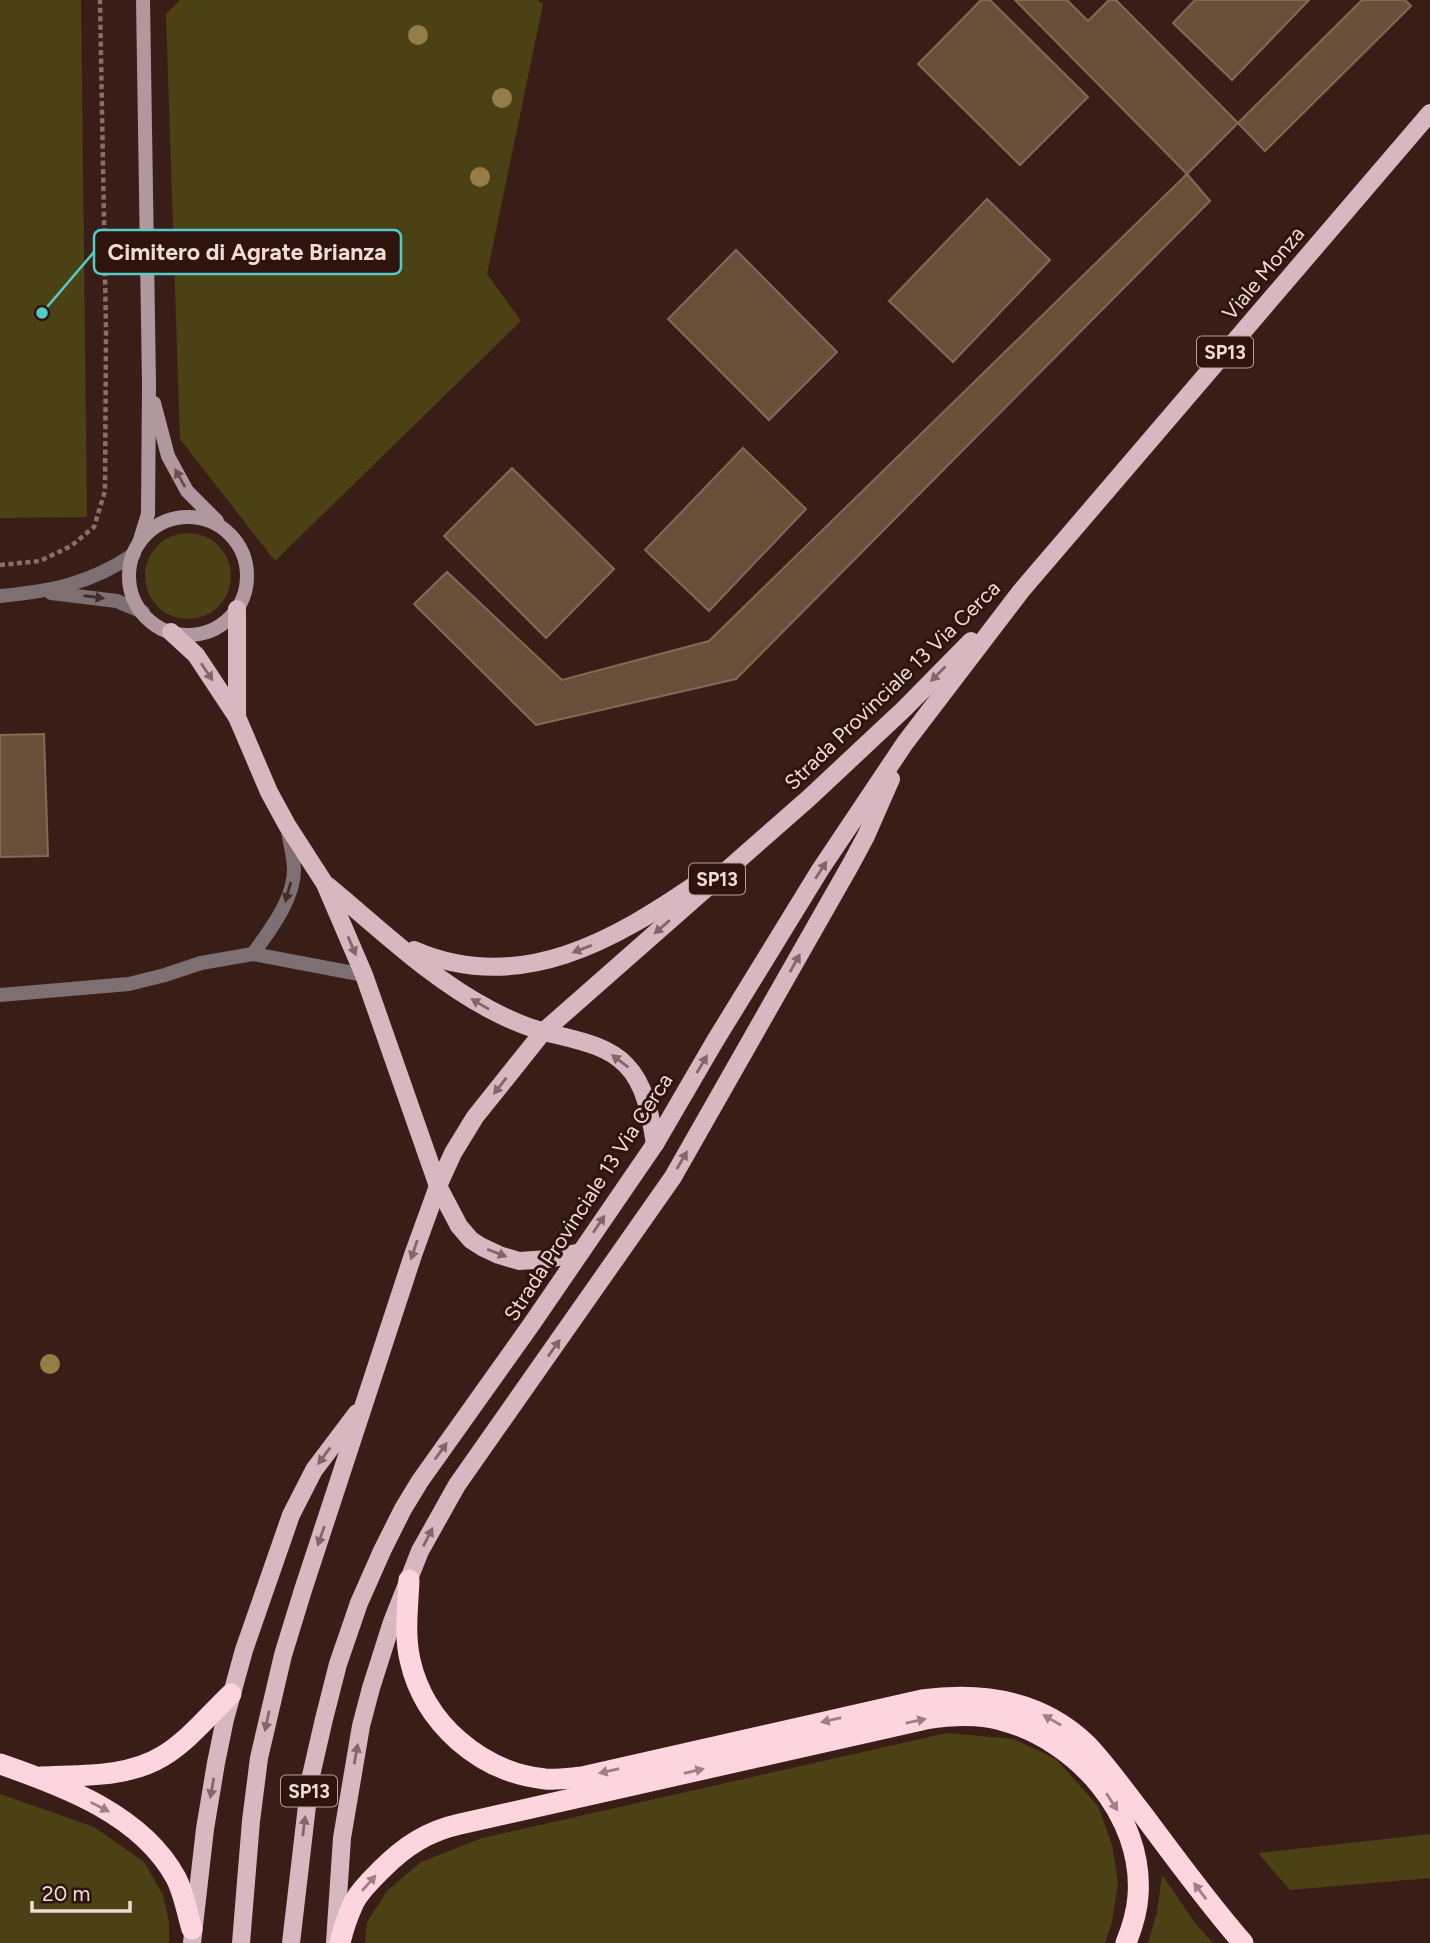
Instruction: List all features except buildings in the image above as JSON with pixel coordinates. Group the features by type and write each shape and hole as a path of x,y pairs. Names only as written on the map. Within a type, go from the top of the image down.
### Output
{"highway":[{"path":"409,1580 407,1644 419,1690 435,1716 457,1741 489,1761 521,1774 546,1779 582,1777 922,1700 952,1696 996,1699 1041,1714 1085,1743 1244,1943"},
{"path":"39,1777 120,1772 153,1761 187,1737 231,1694"},
{"path":"337,1943 355,1900 364,1888 394,1857 412,1843 434,1832 948,1715 1001,1720 1048,1740 1071,1756 1112,1800 1126,1827 1138,1873 1138,1898 1126,1943"},
{"path":"0,1763 39,1777 107,1810 143,1836 158,1852 176,1880 192,1936"}],"main road":[{"name":"Viale Monza","path":"1021,591 1430,113"},
{"name":"Strada Provinciale 13 Via Cerca","path":"291,1943 316,1750 338,1664 359,1603 388,1537 420,1481 655,1144 820,870 905,744 1021,591"},
{"name":"Strada Provinciale 13 Via Cerca","path":"241,1943 251,1821 271,1704 303,1590 412,1255 453,1153 475,1116 543,1032 854,757 1021,591"},
{"path":"237,609 237,717"},
{"path":"171,632 196,655 237,717 269,792 325,884 365,975 438,1186 453,1216 464,1232 482,1247 519,1261 534,1261 581,1252"},
{"path":"337,1943 342,1838 358,1744 371,1688 420,1551 457,1485 673,1177 856,855 888,788 905,744"},
{"path":"394,942 444,962 464,966 511,966 562,956 593,945 650,914 765,837"},
{"path":"325,884 453,988 491,1010 543,1032 603,1049 628,1067 645,1098 655,1144"},
{"path":"192,1936 205,1829 220,1742 250,1630 290,1515 314,1470 366,1402"}],"street":[{"path":"143,0 149,384 148,514 130,566 129,578 131,590 150,621 171,632 190,635 208,631 224,622 237,609 245,591 246,562 238,544 187,491 168,456 149,384"},
{"path":"0,596 43,592 92,578 113,568 159,524 175,518 201,518 225,530"},
{"path":"43,592 117,601 143,612"},
{"path":"253,954 284,907 289,891 294,871 287,825"},
{"path":"0,995 129,984 201,963 253,954 365,975"}],"path":[{"path":"0,565 40,561 71,546 94,527 105,491 106,330 100,0"}],"shaded area":[{"path":"0,0 81,0 87,517 0,518"},
{"path":"180,0 538,0 543,4 487,274 521,321 275,561 180,439 166,14"},
{"path":"188,533 205,536 219,545 228,559 231,576 228,593 219,607 205,616 188,619 171,616 157,607 148,593 145,576 148,559 157,545 171,536"},
{"path":"947,1733 1014,1739 1056,1759 1098,1806 1112,1845 1118,1883 1112,1922 1105,1943 365,1943 367,1922 387,1891 421,1862 482,1838"},
{"path":"0,1794 94,1827 144,1862 163,1895 169,1922 169,1943 0,1943"},
{"path":"1430,1834 1430,1878 1290,1890 1258,1853"},
{"path":"1162,1875 1196,1924 1213,1943 1148,1943 1157,1912"}],"place":[{"name":"Cimitero di Agrate Brianza","path":"42,313"}]}
